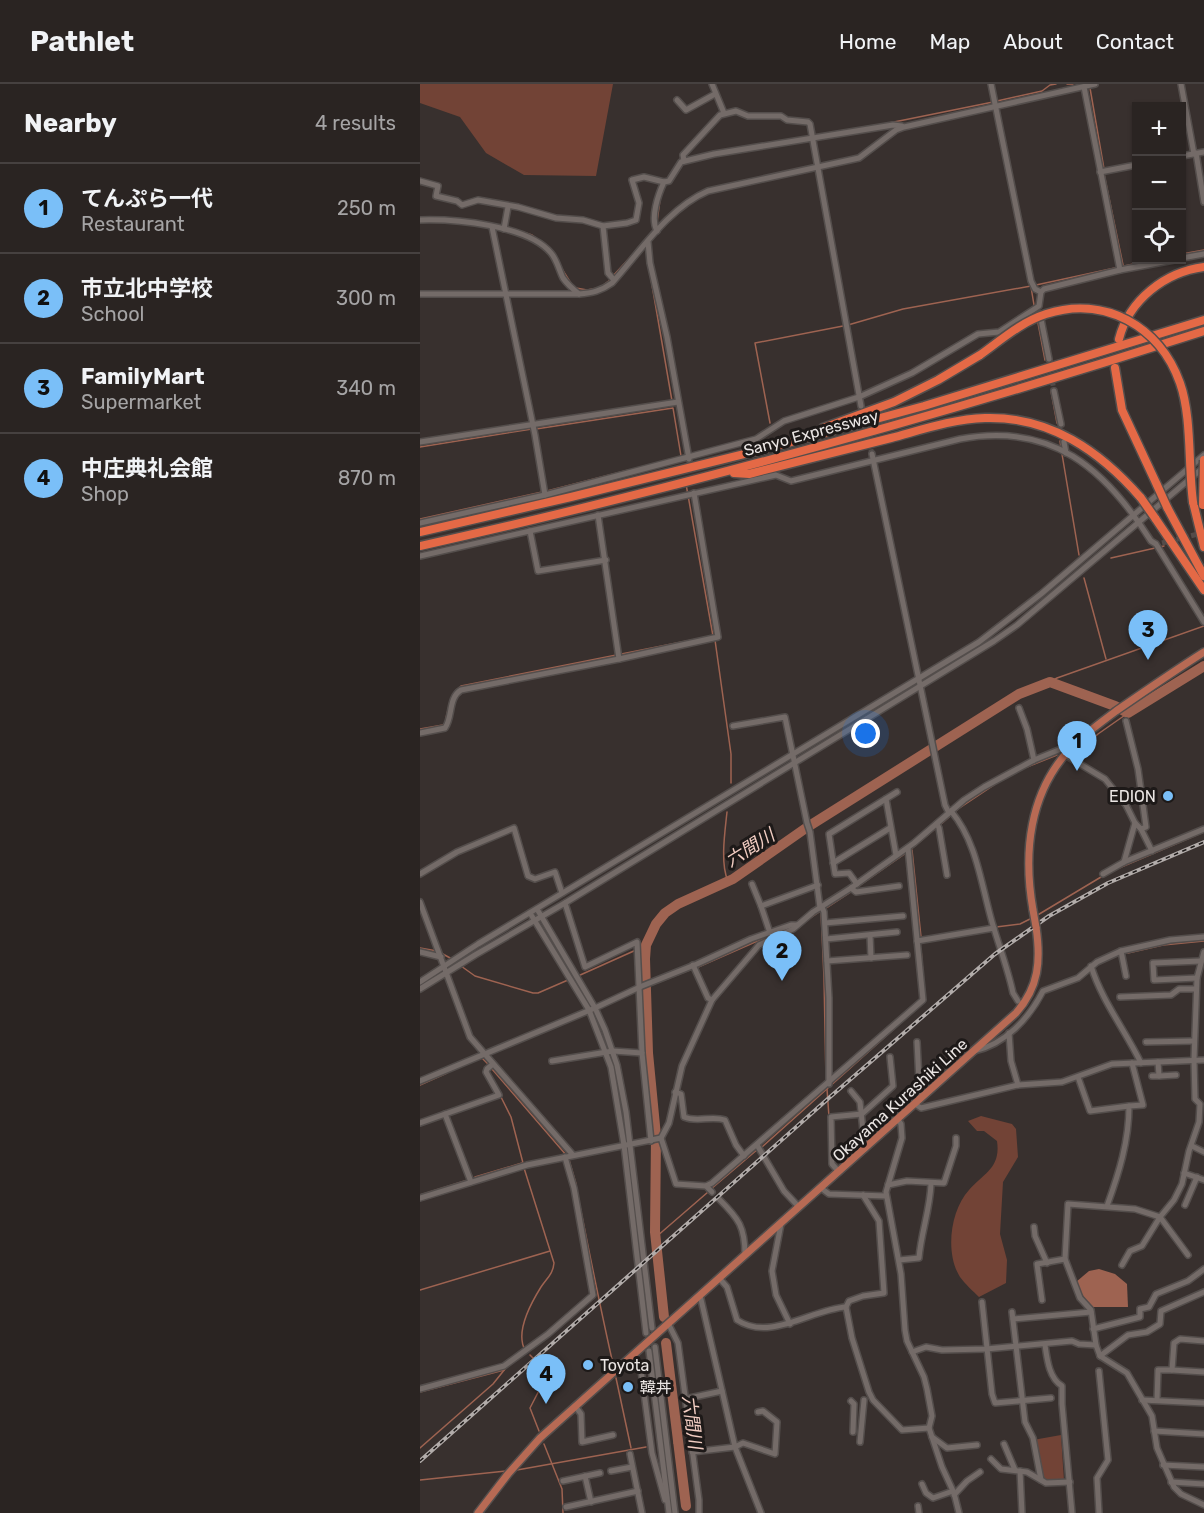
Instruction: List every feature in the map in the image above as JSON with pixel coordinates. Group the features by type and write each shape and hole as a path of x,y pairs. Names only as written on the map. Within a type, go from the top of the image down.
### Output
{"highway":[{"path":"1119,339 1137,303 1149,291 1178,274 1204,267"},
{"path":"777,446 894,402 938,380 1023,324 1044,314 1064,309 1098,309 1121,316 1139,326 1162,348 1181,384 1193,502 1204,547"},
{"name":"Sanyo Expressway","path":"420,532 500,515 777,446 924,406 1204,320"},
{"name":"Sanyo Expressway","path":"420,546 575,511 724,472 781,462 1204,331"},
{"path":"1116,368 1122,410 1167,507 1204,576"},
{"path":"781,462 961,421 1003,419 1047,427 1070,437 1108,463 1142,498 1204,590"},
{"path":"1204,457 1204,510"}],"main road":[{"name":"Okayama Kurashiki Line","path":"478,1513 516,1464 540,1438 974,1052 1027,1001 1038,970 1039,957 1027,867 1032,821 1045,787 1073,746 1115,712 1204,652"}],"street":[{"path":"712,84 724,113"},
{"path":"991,84 1031,281 1041,292"},
{"path":"1181,84 1204,202"},
{"path":"683,160 893,125 904,126 996,103 1089,85 1119,267"},
{"path":"677,100 686,110 715,94"},
{"path":"657,231 654,221 660,192 683,160 683,155 720,115 736,111 748,116 781,116 786,120 808,122 813,138 861,406"},
{"path":"420,294 579,294 604,289 686,203 708,191 859,158 904,126"},
{"path":"1186,155 1204,152"},
{"path":"1102,171 1132,166"},
{"path":"420,181 438,186 436,196 458,201 462,205 478,200 518,207 556,218 583,220 603,226 636,220 639,203 632,180 644,177 666,182"},
{"path":"504,228 508,207"},
{"path":"420,220 449,220 504,228 538,242 551,253 563,278 579,294"},
{"path":"603,226 608,273 613,279"},
{"path":"492,227 544,492"},
{"path":"648,242 650,262 667,337 674,402 684,460"},
{"path":"1186,257 1204,254"},
{"path":"1041,292 1055,285 1119,267 1143,264"},
{"path":"1041,292 1039,306 1049,359"},
{"path":"420,523 684,460 756,439 784,421 860,397 912,373 978,334 999,332 1039,306"},
{"path":"1054,391 1061,424"},
{"path":"420,442 532,427 674,402"},
{"path":"420,556 776,475 791,481 960,439 982,436 1025,438 1063,452 1090,467 1105,480 1158,545 1204,622"},
{"path":"1063,452 1064,442"},
{"path":"872,454 945,805 968,834 1013,993 1018,1001"},
{"path":"420,989 445,970 456,958 979,642 1012,618 1204,457"},
{"path":"420,981 462,963 535,921 920,687 1017,625 1204,467"},
{"path":"420,733 445,728 452,704 461,690 718,637 690,494"},
{"path":"598,515 619,656"},
{"path":"530,531 538,571 606,560"},
{"path":"1019,708 1027,729 1034,760"},
{"path":"733,726 785,717 810,832 825,923 827,1085"},
{"path":"1126,722 1145,808 1146,827 1142,829"},
{"path":"420,1081 641,986 771,935 789,932 853,889 896,855 909,850 952,812 991,782 1034,760 1073,746"},
{"path":"1065,755 1105,779 1126,805 1135,823 1142,829 1152,850"},
{"path":"857,884 849,873 835,874 829,834 897,792"},
{"path":"886,799 896,855"},
{"path":"1124,862 1135,823"},
{"path":"938,826 947,875"},
{"path":"420,874 457,852 514,828 528,876 535,879 555,873 562,893"},
{"path":"833,863 890,828"},
{"path":"1103,874 1124,862 1204,829"},
{"path":"565,903 585,967 638,942 642,1053 656,1140 676,1184 710,1189 712,1183 744,1156 759,1147 923,1000 909,850"},
{"path":"752,884 771,935"},
{"path":"761,906 818,885"},
{"path":"853,889 856,892 900,886"},
{"path":"420,902 470,1038 568,1156 593,1295 548,1334 504,1366 420,1389"},
{"path":"537,909 572,974"},
{"path":"530,913 576,980 592,1009 621,1080 646,1333"},
{"path":"825,923 903,916"},
{"path":"917,941 994,928"},
{"path":"826,939 897,932"},
{"path":"420,1198 524,1166 656,1140 669,1123 682,1066 712,1000 759,945 771,935"},
{"path":"870,935 871,958"},
{"path":"974,1052 986,1049 1020,1025 1043,991 1078,978 1101,959 1121,951 1170,940 1204,937"},
{"path":"1121,951 1126,976"},
{"path":"420,952 440,956"},
{"path":"1122,1265 1130,1251 1142,1246 1174,1200 1182,1184 1189,1151 1202,1123 1200,1104 1195,1099 1194,1041 1197,980 1204,952"},
{"path":"827,961 907,955"},
{"path":"1201,961 1153,963 1154,980 1204,981"},
{"path":"1091,966 1098,986 1141,1063"},
{"path":"694,967 708,998 712,1000"},
{"path":"1120,997 1171,995 1179,989 1196,990"},
{"path":"1010,1033 1011,1061 1018,1085"},
{"path":"1146,1042 1194,1041"},
{"path":"917,1042 918,1102 921,1108 1018,1085 1062,1082 1112,1064 1204,1059"},
{"path":"552,1061 610,1051 642,1053"},
{"path":"839,1172 832,1164 831,1117 862,1114 893,1086 890,1057"},
{"path":"1158,1062 1159,1076"},
{"path":"1078,1077 1090,1111 1143,1105 1132,1063"},
{"path":"420,1123 499,1095 486,1072 491,1066"},
{"path":"1152,1076 1176,1075"},
{"path":"851,1091 859,1099 865,1149"},
{"path":"675,1092 681,1094 684,1117 697,1121 714,1118 725,1120 736,1145 744,1156"},
{"path":"1107,1206 1121,1167 1129,1124 1129,1107"},
{"path":"445,1114 471,1182"},
{"path":"898,1120 901,1124 902,1138 886,1196 898,1260 905,1330 924,1377 932,1416 929,1428 942,1467 954,1493 959,1513"},
{"path":"888,1185 907,1181 944,1183 956,1146 956,1138"},
{"path":"627,1145 652,1328"},
{"path":"1192,1146 1204,1152"},
{"path":"759,1147 784,1191 799,1207"},
{"path":"1184,1173 1204,1180"},
{"path":"1185,1205 1197,1177"},
{"path":"898,1260 919,1258 928,1216 931,1184"},
{"path":"821,1188 829,1194 886,1196"},
{"path":"863,1196 881,1228 885,1293 863,1296 849,1301 846,1308 858,1360 873,1400 902,1430 929,1428"},
{"path":"720,1199 744,1231 745,1255"},
{"path":"1188,1255 1160,1217 1135,1209 1068,1204 1065,1259 1080,1298 1091,1312 1100,1356 1127,1373 1152,1416 1156,1448 1171,1482 1181,1494 1204,1505"},
{"path":"781,1224 772,1271 776,1295 790,1324"},
{"path":"1034,1227 1035,1236 1047,1263"},
{"path":"1042,1300 1037,1264 1065,1259"},
{"path":"1094,1329 1140,1317 1140,1309 1149,1307 1156,1294 1188,1281 1204,1270"},
{"path":"719,1278 727,1287 735,1314 740,1322 750,1327 790,1324 835,1308 846,1308"},
{"path":"1100,1356 1128,1335 1147,1332 1160,1324 1161,1311 1204,1292"},
{"path":"700,1295 735,1447 760,1512"},
{"path":"982,1302 986,1349 995,1403 1052,1398"},
{"path":"1012,1312 1025,1422 1033,1438 1041,1480"},
{"path":"1013,1319 1091,1312"},
{"path":"669,1325 678,1343 699,1513"},
{"path":"1172,1370 1174,1343 1180,1339 1204,1341"},
{"path":"912,1352 926,1347 942,1350 1016,1348 1072,1341 1079,1344 1096,1345"},
{"path":"1045,1345 1047,1363 1056,1382 1062,1386 1072,1513"},
{"path":"655,1347 675,1513"},
{"path":"649,1351 669,1513"},
{"path":"630,1358 641,1370 652,1453 669,1513"},
{"path":"1157,1400 1158,1370 1204,1372"},
{"path":"1099,1371 1108,1460 1097,1479 1099,1513"},
{"path":"685,1399 722,1391"},
{"path":"860,1442 864,1400"},
{"path":"853,1432 854,1404 850,1401 873,1400"},
{"path":"1142,1400 1204,1403"},
{"path":"575,1406 581,1414 583,1450"},
{"path":"692,1452 735,1447 743,1443 775,1454 777,1422 763,1411 758,1412"},
{"path":"1154,1431 1204,1434"},
{"path":"582,1442 613,1435"},
{"path":"932,1437 947,1448 977,1445"},
{"path":"1004,1444 1017,1471 1022,1513"},
{"path":"630,1454 642,1513"},
{"path":"991,1459 1001,1469 1027,1472 1052,1484 1070,1482"},
{"path":"1163,1465 1204,1467"},
{"path":"611,1471 632,1467"},
{"path":"922,1484 926,1494 933,1498 954,1493 967,1480 980,1472"},
{"path":"563,1481 600,1473"},
{"path":"585,1476 591,1502"},
{"path":"1171,1482 1204,1484"},
{"path":"566,1507 638,1491"},
{"path":"918,1506 919,1513"}],"shaded area":[{"path":"420,84 613,84 596,176 524,175 486,153 460,117 420,103"},
{"path":"981,1116 1012,1124 1016,1129 1018,1157 1003,1182 1000,1234 1007,1260 1006,1283 979,1297 960,1277 952,1256 951,1244 957,1209 969,1190 994,1164 998,1150 997,1141 984,1131 977,1131 968,1121"},
{"path":"1099,1269 1115,1274 1127,1284 1128,1307 1091,1307 1076,1282 1089,1271"},
{"path":"1061,1435 1064,1481 1052,1483 1041,1480 1033,1440"}],"waterway":[{"path":"997,101 1042,91 1056,84"},
{"path":"1067,84 1073,84"},
{"path":"1090,88 1104,169"},
{"path":"889,123 993,102"},
{"path":"1104,174 1123,265"},
{"path":"657,222 660,200"},
{"path":"516,230 532,235 551,249"},
{"path":"1186,253 1204,250"},
{"path":"613,276 634,253"},
{"path":"647,255 648,265"},
{"path":"1036,285 1133,264"},
{"path":"562,269 572,285"},
{"path":"651,279 672,401"},
{"path":"602,286 610,280"},
{"path":"848,325 903,309 1031,286"},
{"path":"1031,287 1034,305"},
{"path":"576,288 587,290 598,288"},
{"path":"1038,323 1045,360"},
{"path":"770,423 755,343 843,326"},
{"path":"1051,391 1057,423"},
{"path":"536,429 673,408 681,456"},
{"path":"420,447 532,429"},
{"path":"1060,441 1061,449"},
{"path":"1062,454 1079,555"},
{"path":"547,491 629,470"},
{"path":"686,484 713,636"},
{"path":"420,519 542,492"},
{"path":"1111,558 1164,546"},
{"path":"1084,578 1106,659"},
{"path":"1050,682 1204,626"},
{"path":"453,695 461,686 712,636"},
{"path":"715,640 731,754 731,783"},
{"name":"六間川","path":"664,1317 655,1232 656,1136 648,1053 645,959 646,945 656,924 665,913 678,904 733,879 806,828 1019,694 1050,682 1128,713 1204,666"},
{"path":"446,718 450,702"},
{"path":"1079,751 1128,713"},
{"path":"420,729 445,723"},
{"path":"1027,767 1057,755"},
{"path":"940,825 958,809 994,785"},
{"path":"727,812 724,866 728,881"},
{"path":"910,850 936,828"},
{"path":"1119,868 1204,832"},
{"path":"912,850 921,937"},
{"path":"856,888 906,853"},
{"path":"1036,916 1101,877"},
{"path":"826,908 852,891"},
{"path":"806,921 822,910"},
{"path":"821,912 826,1081"},
{"path":"996,927 1020,924 1032,918"},
{"path":"696,968 769,936"},
{"path":"1128,953 1163,945 1204,941"},
{"name":"六間川","path":"641,948 646,945"},
{"path":"420,948 437,951"},
{"path":"921,949 925,1001"},
{"path":"578,976 636,950"},
{"path":"441,953 452,959"},
{"path":"461,966 475,976 533,993 568,980"},
{"path":"649,986 692,969"},
{"path":"762,1147 895,1028"},
{"path":"482,1058 489,1065"},
{"path":"492,1069 567,1156"},
{"path":"420,1085 447,1073"},
{"path":"827,1089 829,1117"},
{"path":"501,1097 511,1117 523,1163"},
{"path":"711,1189 758,1149"},
{"path":"569,1160 576,1184"},
{"path":"475,1177 522,1163"},
{"path":"524,1168 554,1263 551,1273 529,1309 523,1326 522,1343 525,1350"},
{"path":"420,1195 468,1180"},
{"path":"577,1192 613,1364"},
{"path":"656,1237 708,1192"},
{"path":"420,1290 550,1251"},
{"name":"六間川","path":"666,1343 686,1506"},
{"path":"530,1355 542,1367 545,1379 530,1408 539,1431"},
{"path":"420,1448 493,1384 505,1369"},
{"path":"420,1392 504,1370"},
{"path":"616,1378 631,1448"},
{"name":"六間川","path":"674,1443 678,1442"},
{"path":"544,1444 562,1489 563,1513"},
{"path":"517,1470 646,1447"},
{"path":"420,1480 506,1471"}],"tunnel":[{"path":"1050,366 1054,391"},
{"path":"864,420 872,454"},
{"path":"1162,543 1202,533"}],"railway":[{"path":"420,1461 830,1097 995,954 1049,916 1108,883 1204,842"}],"place":[{"name":"FamilyMart","path":"1148,660"},
{"name":"てんぷら一代","path":"1077,771"},
{"name":"EDION","path":"1168,796"},
{"name":"市立北中学校","path":"782,981"},
{"name":"Toyota","path":"588,1365"},
{"name":"韓丼","path":"628,1387"},
{"name":"中庄典礼会館","path":"546,1404"}]}
